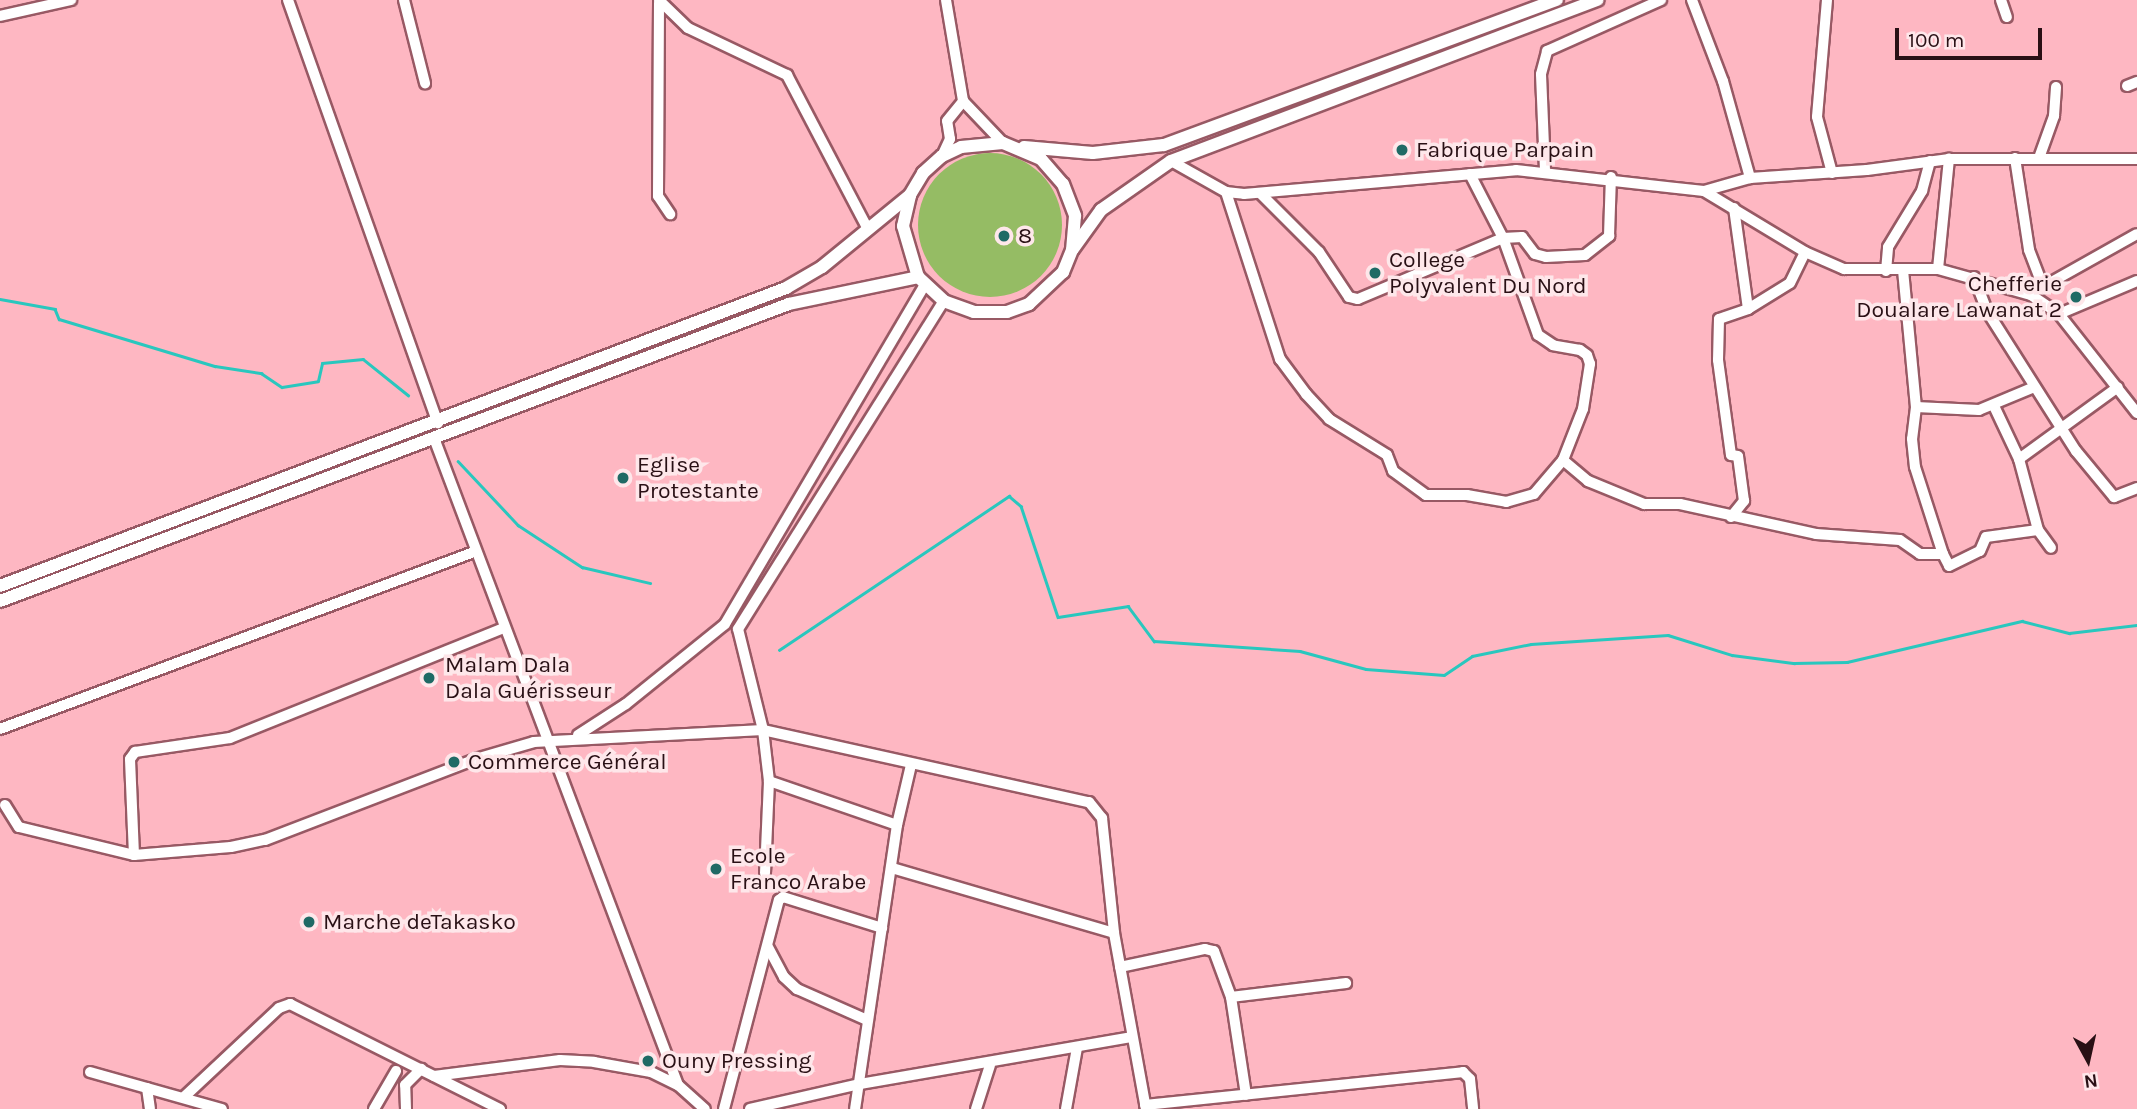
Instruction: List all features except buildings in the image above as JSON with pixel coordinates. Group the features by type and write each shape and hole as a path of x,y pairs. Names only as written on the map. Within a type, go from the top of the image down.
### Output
{"main road":[{"path":"1556,0 1164,145 1093,153 1007,144 961,147 942,156 923,173 910,195 903,226 922,281 944,301 974,312 1007,312 1029,304 1048,290 1101,210 1171,161 1598,0"},
{"path":"1007,144 1041,159 1063,184 1075,216 1073,250"},
{"path":"0,586 786,288 822,267 910,195"},
{"path":"0,601 789,304 922,281"}],"street":[{"path":"0,16 71,0"},
{"path":"288,0 438,422"},
{"path":"404,0 425,83"},
{"path":"946,0 964,100 1007,144"},
{"path":"1545,170 1541,74 1547,51 1661,0"},
{"path":"1692,0 1723,81 1751,178"},
{"path":"1827,0 1817,117 1832,173"},
{"path":"2001,0 2007,17"},
{"path":"659,1 658,196 670,214"},
{"path":"659,1 688,28 787,75 868,229"},
{"path":"2039,158 2054,116 2056,87"},
{"path":"942,156 950,139 947,121 964,100"},
{"path":"2015,158 2027,240 2043,287"},
{"path":"1704,191 1751,178 1832,173 1949,159 2137,159"},
{"path":"1938,269 1949,159"},
{"path":"1171,161 1226,192 1260,193 1545,170 1704,191 1805,252 1844,269 1938,269 2031,295 2059,313 2137,413"},
{"path":"1886,271 1888,247 1922,191 1930,161"},
{"path":"1226,192 1280,359 1329,419 1387,455 1393,471 1426,495 1467,495 1506,502 1534,494 1563,460 1583,409 1587,355 1538,335 1503,238 1470,174"},
{"path":"1260,193 1319,253 1349,297 1359,299 1503,238 1522,237 1535,254 1566,259 1598,248 1609,236 1611,177"},
{"path":"1734,208 1748,309"},
{"path":"2031,295 2137,234"},
{"path":"1731,517 1744,501 1738,456 1731,455 1718,360 1719,319 1748,309 1790,283 1805,252"},
{"path":"1903,270 1916,407 1912,439 1915,467 1947,564 1954,566 1980,551 1986,537 2038,530"},
{"path":"1974,277 1987,311 2059,428 2114,497 2137,488"},
{"path":"575,737 626,704 725,624 922,281"},
{"path":"2059,313 2137,281"},
{"path":"765,873 769,780 763,730 738,629 944,301"},
{"path":"2019,458 2118,387"},
{"path":"1916,407 1959,412 1994,406 2032,388"},
{"path":"1994,406 2019,458 2038,530 2052,548"},
{"path":"435,438 474,552 678,1085"},
{"path":"1563,460 1588,481 1644,504 1680,504 1816,534 1900,540 1920,554 1943,554"},
{"path":"0,729 474,552"},
{"path":"134,855 130,759 135,752 230,738 504,628"},
{"path":"5,805 19,827 134,855 265,840 480,758 547,740 763,730 911,765 1089,802 1098,809 1114,933 1145,1107 1463,1072 1470,1079 1474,1109"},
{"path":"855,1109 898,825 911,765"},
{"path":"769,780 898,825"},
{"path":"892,868 1114,933"},
{"path":"724,1109 768,947 776,907 783,897 882,928"},
{"path":"768,947 784,977 797,989 867,1020"},
{"path":"1120,967 1205,949 1214,951 1231,997 1246,1095"},
{"path":"1231,997 1346,983"},
{"path":"184,1097 284,1004 384,1050 500,1109"},
{"path":"750,1109 860,1084 990,1065 1132,1037"},
{"path":"1066,1109 1077,1048"},
{"path":"384,1050 405,1085 407,1109"},
{"path":"434,1076 572,1061 639,1068 678,1085 705,1109"},
{"path":"976,1109 990,1065"},
{"path":"405,1085 421,1069"},
{"path":"374,1109 396,1071"},
{"path":"90,1072 222,1109"},
{"path":"147,1088 150,1109"}],"green space":[{"path":"990,153 1018,158 1041,174 1057,197 1062,225 1057,253 1041,276 1018,292 990,297 962,292 939,276 923,253 918,225 923,197 939,174 962,158"}],"waterway":[{"path":"0,299 55,309 59,319 215,366 261,373 282,387 318,381 322,363 363,359 408,395"},
{"path":"458,461 518,525 582,567 650,583"},
{"path":"779,650 1009,496 1021,506 1058,617 1128,606 1154,641 1300,651 1366,669 1444,675 1472,656 1531,644 1668,635 1732,655 1794,663 1847,662 2022,621 2069,633 2137,625"}],"place":[{"name":"Fabrique Parpain","path":"1402,150"},
{"name":"8","path":"1004,236"},
{"name":"College Polyvalent Du Nord","path":"1375,273"},
{"name":"Chefferie Doualare Lawanat 2","path":"2076,297"},
{"name":"Eglise Protestante","path":"623,478"},
{"name":"Malam Dala Dala Guérisseur","path":"429,678"},
{"name":"Commerce Général","path":"454,762"},
{"name":"Ecole Franco Arabe","path":"716,869"},
{"name":"Marche deTakasko","path":"309,922"},
{"name":"Ouny Pressing","path":"648,1061"}]}
